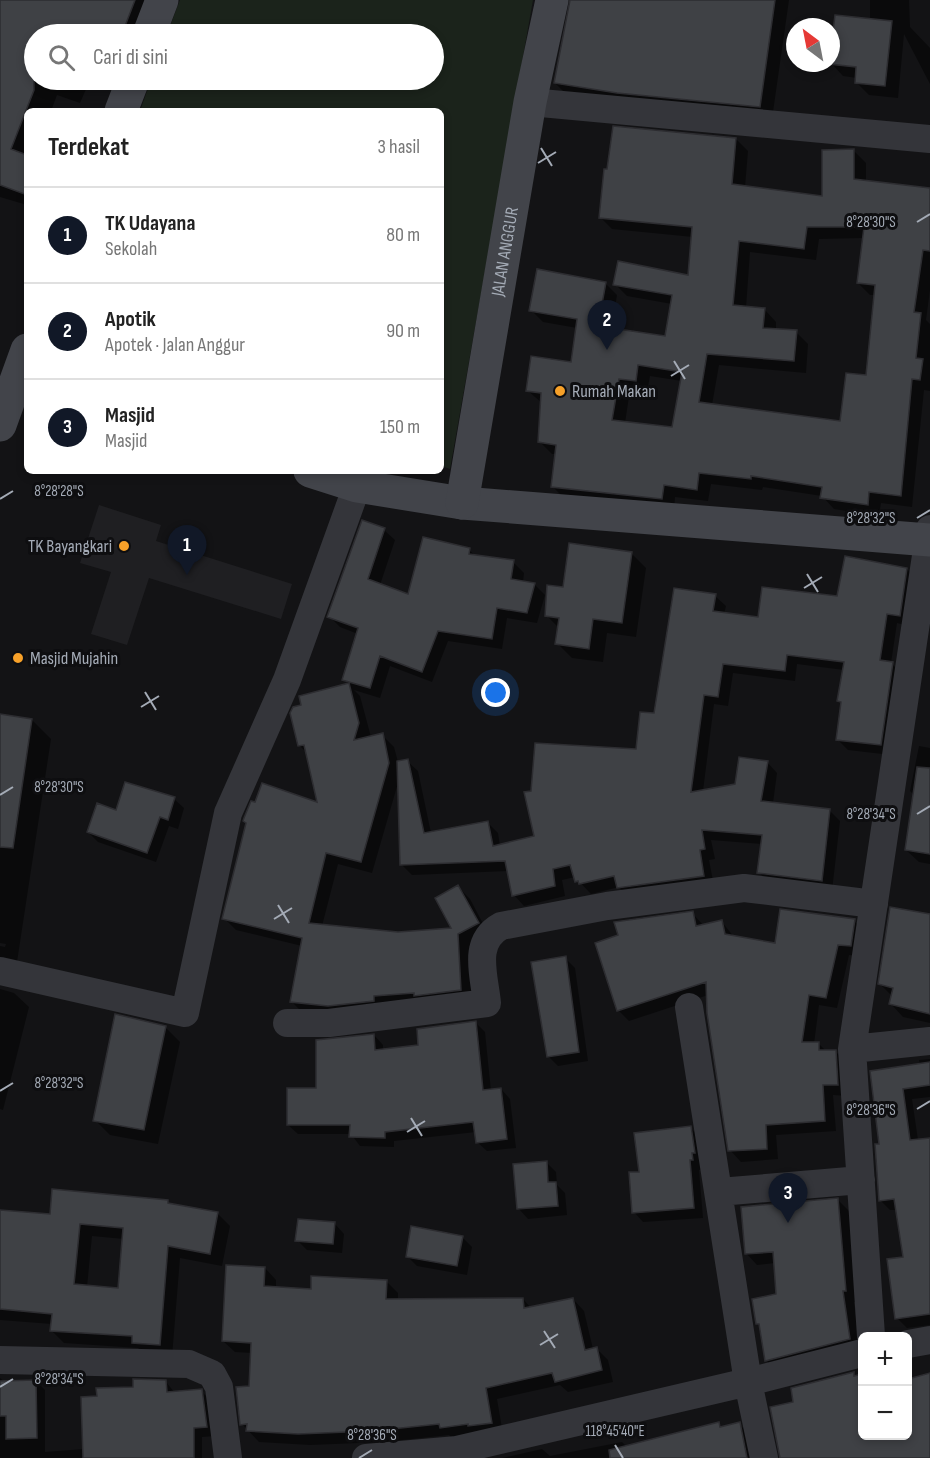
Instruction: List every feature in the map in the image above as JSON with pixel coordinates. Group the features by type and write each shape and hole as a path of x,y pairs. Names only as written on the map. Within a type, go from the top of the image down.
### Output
{"street":[{"path":"153,24 162,0"},
{"name":"JALAN ANGGUR","path":"462,503 530,102 552,0"},
{"path":"122,108 129,90"},
{"path":"530,102 930,139"},
{"path":"0,425 24,364"},
{"path":"319,474 357,486 462,503 930,536 852,1049 871,1332"},
{"path":"0,971 185,1013 228,813 287,680 357,486"},
{"path":"287,1023 329,1023 487,1003 482,947 489,932 501,926 607,906 744,888 874,904"},
{"path":"689,1006 748,1382 764,1458"},
{"path":"852,1049 930,1041"},
{"path":"719,1192 861,1180"},
{"path":"912,1343 930,1340"},
{"path":"366,1458 458,1450 858,1354"},
{"path":"0,1360 189,1364 212,1374 219,1387 228,1458"}],"shaded area":[{"path":"180,0 533,0 450,469 444,467 444,108 141,108 147,90 444,90 444,24 171,24"},
{"path":"99,505 161,525 156,541 292,584 281,619 149,578 127,645 91,634 111,572 80,563"}],"building":[{"path":"0,0 135,0 126,24 24,24 24,90 34,90 27,108 24,108 24,116 11,149 24,154 24,194 0,185"},
{"path":"570,0 775,0 760,107 617,93 554,83"},
{"path":"835,15 892,21 885,86 855,83 856,67 840,65 840,18 835,18"},
{"path":"613,126 736,138 732,184 822,196 822,150 854,149 854,179 930,188 930,251 923,250 914,312 921,313 916,358 923,359 920,380 912,379 901,496 869,492 868,505 820,498 822,487 751,476 751,479 699,473 697,490 664,485 662,499 551,487 556,445 538,442 541,393 526,391 531,356 571,362 577,319 529,311 537,269 606,282 598,326 665,336 672,295 613,285 618,261 688,275 692,227 599,218 604,169 607,169","holes":["807,227 864,227 857,283 875,285 866,375 846,373 840,421 699,402 707,354 794,361 797,330 763,328 765,308 733,305 739,241 804,249","638,365 682,372 672,427 612,420 619,379 636,381"]},
{"path":"362,520 385,528 368,579 408,594 423,537 470,548 469,554 514,560 511,579 535,583 527,613 497,608 492,639 438,631 422,672 380,656 370,688 342,680 358,628 327,617"},
{"path":"569,543 632,552 622,623 593,619 589,649 555,644 559,618 545,616 547,585 563,587"},
{"path":"845,556 907,568 900,616 887,614 880,660 893,662 881,745 836,740 841,702 837,701 844,662 787,655 785,671 723,664 718,697 704,695 691,792 735,784 739,757 768,761 761,801 830,809 822,881 757,873 762,835 702,830 705,849 700,850 704,876 617,888 614,876 579,884 578,881 575,882 570,865 553,869 555,886 512,896 505,861 400,865 397,761 408,759 424,833 488,821 493,846 534,836 524,792 531,791 535,743 636,749 640,712 654,713 674,588 716,594 713,611 758,617 762,587 837,596"},
{"path":"349,683 359,723 354,740 383,733 389,763 361,862 326,853 309,923 398,932 451,928 435,898 458,885 479,923 458,934 461,990 414,996 414,993 374,996 374,1001 328,1006 290,1002 302,938 222,919 246,823 243,821 251,801 255,802 262,783 317,802 304,745 298,746 290,713 293,707 301,705 299,696"},
{"path":"0,714 32,719 13,848 0,847"},
{"path":"917,767 930,768 930,854 905,850"},
{"path":"125,782 175,797 168,820 160,817 147,853 87,832 97,803 116,810"},
{"path":"890,907 930,914 930,1014 889,1004 893,988 878,984"},
{"path":"780,909 855,919 851,946 838,945 826,998 809,995 802,1042 819,1042 819,1050 836,1050 838,1085 823,1085 825,1121 766,1125 767,1149 728,1151 707,1013 706,982 617,1011 595,943 618,935 614,922 693,911 696,926 722,920 725,934 775,943"},
{"path":"566,956 579,1052 547,1057 531,962"},
{"path":"115,1014 166,1026 144,1130 93,1121"},
{"path":"476,1021 483,1090 501,1088 507,1139 476,1143 473,1122 385,1132 385,1138 349,1137 350,1125 287,1125 287,1088 316,1088 316,1040 374,1034 375,1050 418,1045 417,1029"},
{"path":"930,1062 930,1085 903,1089 910,1140 930,1138 930,1314 895,1319 887,1259 903,1257 894,1199 879,1201 875,1144 879,1144 870,1071"},
{"path":"691,1126 695,1153 692,1153 693,1160 690,1160 694,1208 632,1213 629,1172 639,1172 634,1133"},
{"path":"547,1161 548,1182 556,1182 558,1206 517,1209 513,1164"},
{"path":"52,1189 168,1200 168,1203 218,1212 210,1254 168,1246 160,1345 132,1343 132,1336 50,1331 52,1314 0,1309 0,1210 50,1214","holes":["80,1224 123,1228 118,1288 74,1284"]},
{"path":"838,1198 846,1291 843,1291 850,1339 765,1361 752,1299 776,1294 773,1252 745,1254 741,1207"},
{"path":"298,1219 335,1222 333,1244 295,1241"},
{"path":"411,1226 463,1236 457,1266 406,1257"},
{"path":"226,1265 265,1267 264,1286 311,1289 311,1276 387,1280 386,1299 523,1298 524,1308 573,1298 585,1350 597,1347 602,1370 555,1382 552,1373 486,1388 492,1423 440,1428 439,1424 372,1431 298,1434 246,1431 247,1424 240,1425 236,1387 249,1386 251,1343 222,1341"},
{"path":"854,1372 854,1376 858,1375 858,1440 912,1440 912,1378 930,1373 930,1458 780,1458 770,1407 793,1402 791,1388"},
{"path":"133,1379 166,1380 167,1392 202,1389 207,1427 194,1428 194,1458 83,1458 81,1397 97,1396 96,1388 133,1387"},
{"path":"36,1380 37,1438 6,1439 6,1416 0,1416 0,1381"},
{"path":"719,1422 720,1427 740,1422 747,1458 610,1458 609,1450"}],"place":[{"name":"Apotik","path":"607,350"},
{"name":"Rumah Makan","path":"560,391"},
{"name":"TK Bayangkari","path":"124,546"},
{"name":"TK Udayana","path":"187,575"},
{"name":"Masjid Mujahin","path":"18,658"},
{"name":"Masjid","path":"788,1223"}]}
